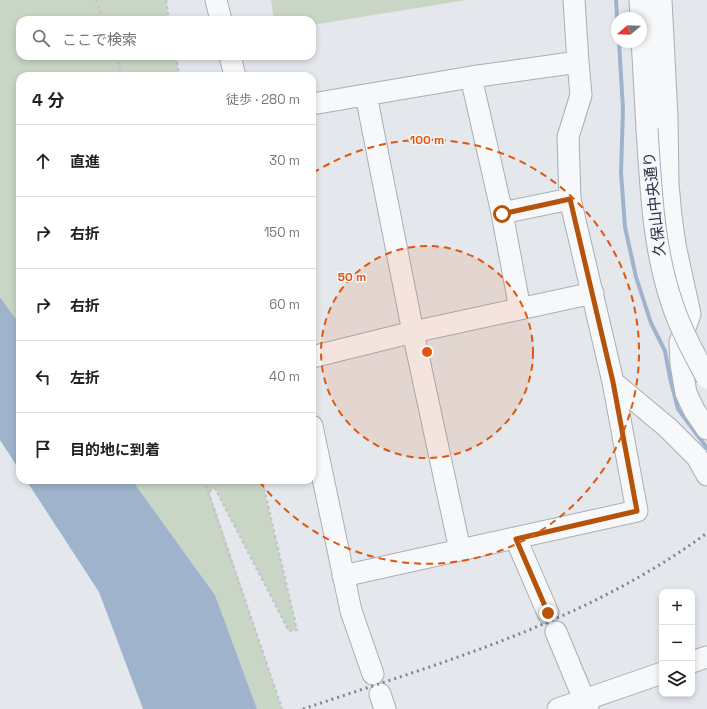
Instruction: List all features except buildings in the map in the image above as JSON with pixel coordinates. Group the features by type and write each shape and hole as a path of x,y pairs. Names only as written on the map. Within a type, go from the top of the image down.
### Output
{"street":[{"path":"216,0 220,16"},
{"path":"343,576 516,539 637,511 613,382 570,199 568,137 581,95 574,0"},
{"name":"久保山中央通り","path":"640,0 641,12"},
{"path":"661,0 667,117 668,184 675,245 690,314 680,342 683,381 690,404 707,429"},
{"name":"久保山中央通り","path":"643,48 652,206 656,240 673,307 690,346 707,378"},
{"path":"231,60 234,72"},
{"path":"316,103 471,76 578,62"},
{"path":"471,76 502,214 520,309"},
{"path":"366,94 413,332 460,550"},
{"path":"502,214 570,199"},
{"path":"316,356 413,332 593,293"},
{"path":"613,382 668,428 697,457 707,475"},
{"path":"316,445 351,611 373,674"},
{"path":"516,539 587,704"},
{"path":"695,661 707,657"},
{"path":"558,709 587,704 659,674"}],"path":[{"path":"96,0 102,16"},
{"path":"166,0 168,16"},
{"path":"117,60 121,72"},
{"path":"177,60 179,72"},
{"path":"206,484 282,709"},
{"path":"209,491 215,488 289,631 297,630 263,484"}],"green space":[{"path":"0,0 166,0 168,16 16,16 16,60 177,60 178,72 16,72 16,319 0,297"},
{"path":"271,0 466,0 316,24 316,16 273,16"},
{"path":"135,484 263,484 297,630 289,631 215,488 209,491 282,709 257,709 215,595"}],"water":[{"path":"0,297 16,319 16,465 0,440"},
{"path":"29,484 135,484 215,595 257,709 143,709 99,592"}],"waterway":[{"path":"616,0 617,12"},
{"path":"619,48 623,109 621,173 625,227 636,277 651,323 665,351 678,409 707,448"}],"railway":[{"path":"303,709 460,656 512,637 563,615 613,591 661,564 707,533"}],"route":[{"path":"502,214 570,199 613,382 637,511 516,539 548,613"}]}
